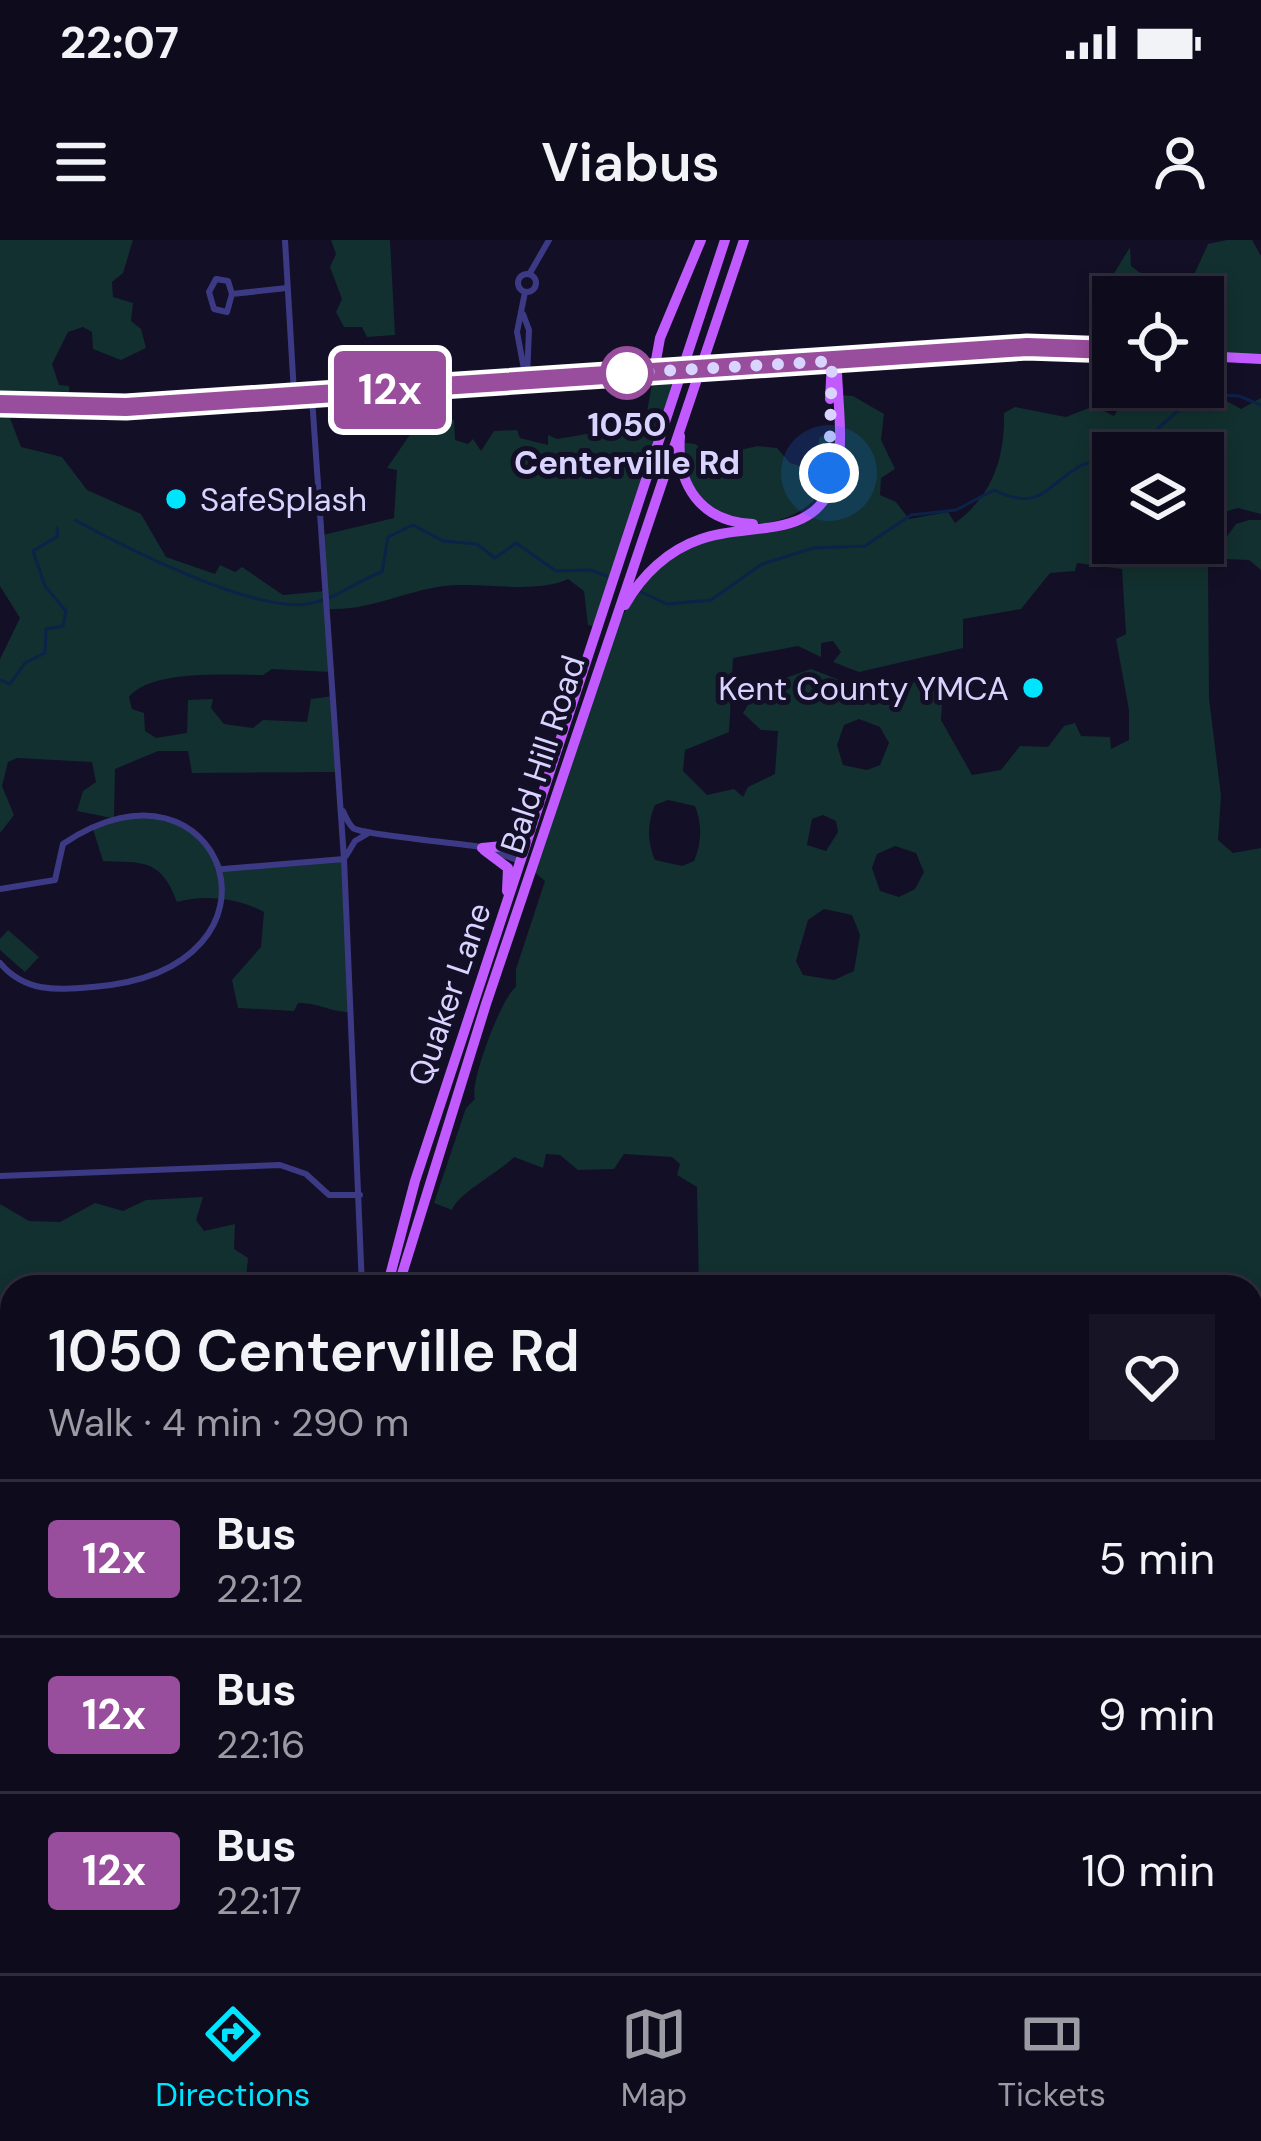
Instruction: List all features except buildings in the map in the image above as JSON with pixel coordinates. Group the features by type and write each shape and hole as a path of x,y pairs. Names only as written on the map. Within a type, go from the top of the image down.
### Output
{"main road":[{"path":"654,371 660,338 701,240"},
{"name":"Quaker Lane","path":"390,1275 415,1180 500,926 528,864 555,762 725,240"},
{"name":"Bald Hill Road","path":"404,1275 410,1243 528,864 744,240"},
{"path":"0,404 126,407 312,398 1040,346 1092,349"},
{"path":"1224,357 1261,359"},
{"path":"681,423 680,467 698,502 728,520 778,523 808,507 829,473 832,361"},
{"path":"609,638 635,588 672,553 699,539 779,530 820,504 838,465 837,372 832,361"},
{"path":"482,848 506,847 521,839 555,762"},
{"path":"482,848 508,868 500,926"}],"street":[{"path":"285,240 295,398"},
{"path":"526,380 530,362 525,292 536,286 530,275 549,240"},
{"path":"216,280 228,281 232,294 227,312 214,309 209,292 216,280"},
{"path":"232,294 287,288"},
{"name":"Quaker Lane","path":"312,398 344,860 362,1275"},
{"path":"340,802 349,824 368,834 415,835 482,848 528,864"},
{"path":"0,889 55,880 62,844 117,819 138,816 158,817 191,830 208,844 223,869 214,926 194,950 157,973 113,985 45,988 18,981 0,963"},
{"path":"223,869 344,860 355,841 368,834"},
{"path":"0,1176 280,1165 306,1174 329,1195 360,1196"}],"green space":[{"path":"0,240 133,240 123,273 112,282 113,297 133,303 131,321 141,329 146,348 121,360 93,349 92,332 83,327 68,332 52,364 59,385 69,386 70,404 12,404 10,418 21,447 62,457 87,490 141,514 166,557 215,574 220,565 235,572 242,567 283,595 326,591 323,535 394,518 397,470 387,468 420,420 454,420 455,440 468,444 473,439 481,451 494,431 517,430 520,438 548,445 548,435 557,439 592,433 594,428 627,431 646,417 654,373 678,371 597,627 588,625 584,591 568,579 529,587 443,586 363,606 329,609 331,672 272,669 263,675 172,678 140,688 129,697 132,709 144,713 145,731 156,738 187,733 188,700 213,699 211,708 224,724 253,728 263,720 307,722 311,699 333,696 338,772 192,773 188,751 158,751 115,769 114,817 177,825 202,840 223,867 344,859 350,1012 298,1003 294,1011 238,1008 232,980 261,947 264,912 221,899 177,902 155,869 103,861 93,829 112,818 77,811 83,791 96,782 92,762 17,758 8,762 2,786 14,815 0,833 0,659 20,618 0,586"},
{"path":"331,240 390,240 395,335 367,337 362,327 344,327 336,312 342,299 330,267 336,254"},
{"path":"1252,240 1261,256 1261,358 1224,356 1224,276 1194,276 1208,244"},
{"path":"1130,247 1131,266 1144,276 1113,276"},
{"path":"838,395 853,396 884,414 881,440 895,469 881,478 880,495 896,502 909,519 948,512 955,523 978,501 994,475 1004,413 1015,407 1066,417 1092,407 1114,416 1118,408 1224,408 1225,400 1241,409 1261,398 1261,514 1238,508 1224,512 1224,432 1092,432 1092,564 1208,567 1209,698 1221,796 1218,840 1233,853 1261,848 1261,1275 699,1275 697,1187 677,1175 680,1164 672,1157 624,1154 614,1169 578,1170 560,1155 546,1154 543,1168 514,1157 452,1210 434,1203 466,1108 475,1099 488,1040 516,987 516,969 545,881 530,868 572,735 612,635 637,593 665,560 710,536 805,517 836,474","holes":["1077,563 1122,569 1126,634 1116,639 1129,710 1129,740 1111,749 1110,737 1081,736 1075,723 1064,726 1048,747 1020,746 1001,770 972,775 941,720 944,677 918,681 904,690 896,684 868,691 811,669 758,688 743,713 761,730 778,731 775,774 748,787 743,797 734,789 707,795 683,771 685,750 729,732 733,658 798,646 821,657 821,643 833,641 841,652 833,662 859,672 963,648 963,619 1021,609 1050,573 1075,571","859,719 880,727 889,743 880,765 867,770 843,765 837,745 844,725","668,800 695,806 699,819 694,861 682,866 655,860 649,839 655,805","823,815 836,821 838,832 826,851 807,845 812,819","895,846 916,853 924,872 915,889 899,897 880,891 872,868 877,854","824,909 852,915 860,935 854,971 834,980 803,975 796,961 808,920"]},
{"path":"831,431 824,487 812,502 777,521 756,524 717,516 701,505 687,483 680,442 695,444 712,456 758,446 777,448 790,463 807,468 818,462 819,438"},
{"path":"1261,520 1261,570 1249,560 1224,558 1224,541 1236,524"},
{"path":"8,930 39,957 25,972 0,950 0,939"},
{"path":"203,1197 196,1220 204,1231 235,1224 234,1249 248,1258 246,1275 0,1275 0,1204 29,1221 60,1222 95,1203 123,1211 146,1200"}],"waterway":[{"path":"1154,432 1197,394 1239,396 1261,405"},
{"path":"639,591 667,604 711,600 762,564 813,548 865,546 911,515 956,510 994,490 1023,499 1033,497 1092,463"},
{"path":"75,520 189,575 283,604 317,602 382,572 388,537 413,525 443,541 477,544 495,558 516,543 556,571 590,570 607,576"},
{"path":"0,680 10,684 25,663 45,653 46,629 63,626 66,611 45,586 33,551 58,536 57,528"}],"bus line":[{"name":"12x","path":"0,404 87,408 312,398 1027,347 1092,348"}],"place":[{"name":"1050 Centerville Rd","path":"627,373"},
{"name":"SafeSplash","path":"176,499"},
{"name":"Kent County YMCA","path":"1033,688"}],"route":[{"path":"627,373 832,361 829,473"}]}
